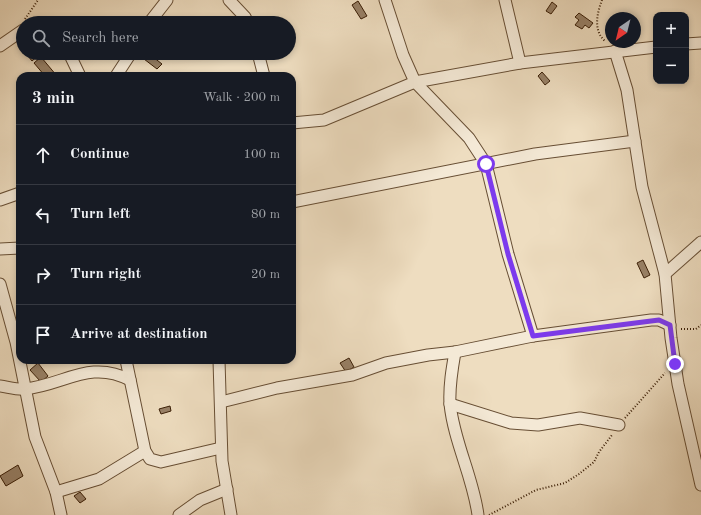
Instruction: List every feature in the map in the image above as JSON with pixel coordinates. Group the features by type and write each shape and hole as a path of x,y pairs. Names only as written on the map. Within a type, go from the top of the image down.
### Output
{"street":[{"path":"154,16 167,0"},
{"path":"229,0 245,16"},
{"path":"385,0 403,54 415,82 469,138 486,164 508,254 533,336"},
{"path":"505,0 520,63"},
{"path":"0,46 16,34"},
{"path":"689,44 701,43"},
{"path":"296,123 324,120 415,82 520,63 653,47"},
{"path":"615,51 627,90 642,187 665,274 675,364 701,485"},
{"path":"72,60 78,72"},
{"path":"119,72 126,60"},
{"path":"260,60 263,72"},
{"path":"296,201 535,154 635,141"},
{"path":"0,200 16,194"},
{"path":"665,274 701,242"},
{"path":"0,249 16,248"},
{"path":"0,284 16,342"},
{"path":"221,402 277,388 352,375 393,362 455,352 533,336 651,320 659,320 670,326"},
{"path":"455,352 450,376 450,404 476,500 478,515"},
{"path":"20,364 35,437 56,492 61,515"},
{"path":"127,364 145,451 150,459 161,462 221,448"},
{"path":"219,364 218,380 221,402 221,448 232,515"},
{"path":"0,386 24,389 90,372 104,371 120,375 130,380"},
{"path":"450,404 511,423 538,425 580,418 619,425"},
{"path":"56,492 99,479 145,451"},
{"path":"179,515 200,500 227,489"}],"path":[{"path":"29,16 38,0"},
{"path":"602,0 598,12 597,30 601,38 615,51"},
{"path":"670,326 696,329 701,325"},
{"path":"488,515 536,490 565,483 594,462 598,452 619,425 675,364"}],"building":[{"path":"358,1 367,16 361,19 352,5"},
{"path":"552,2 557,6 551,14 546,11"},
{"path":"579,13 593,23 589,28 585,25 582,29 575,25 579,20 575,17"},
{"path":"38,60 44,60 54,72 42,72 34,63"},
{"path":"145,60 157,60 162,64 157,69"},
{"path":"542,72 550,81 545,85 538,76"},
{"path":"643,260 650,275 644,278 637,263"},
{"path":"349,358 354,367 346,372 340,363"},
{"path":"39,364 48,376 41,382 30,370"},
{"path":"170,406 171,411 161,414 159,409"},
{"path":"18,465 23,476 6,486 0,476"},
{"path":"80,492 86,499 80,503 74,496"}],"route":[{"path":"486,164 508,254 533,336 659,320 670,325 675,364"}]}
